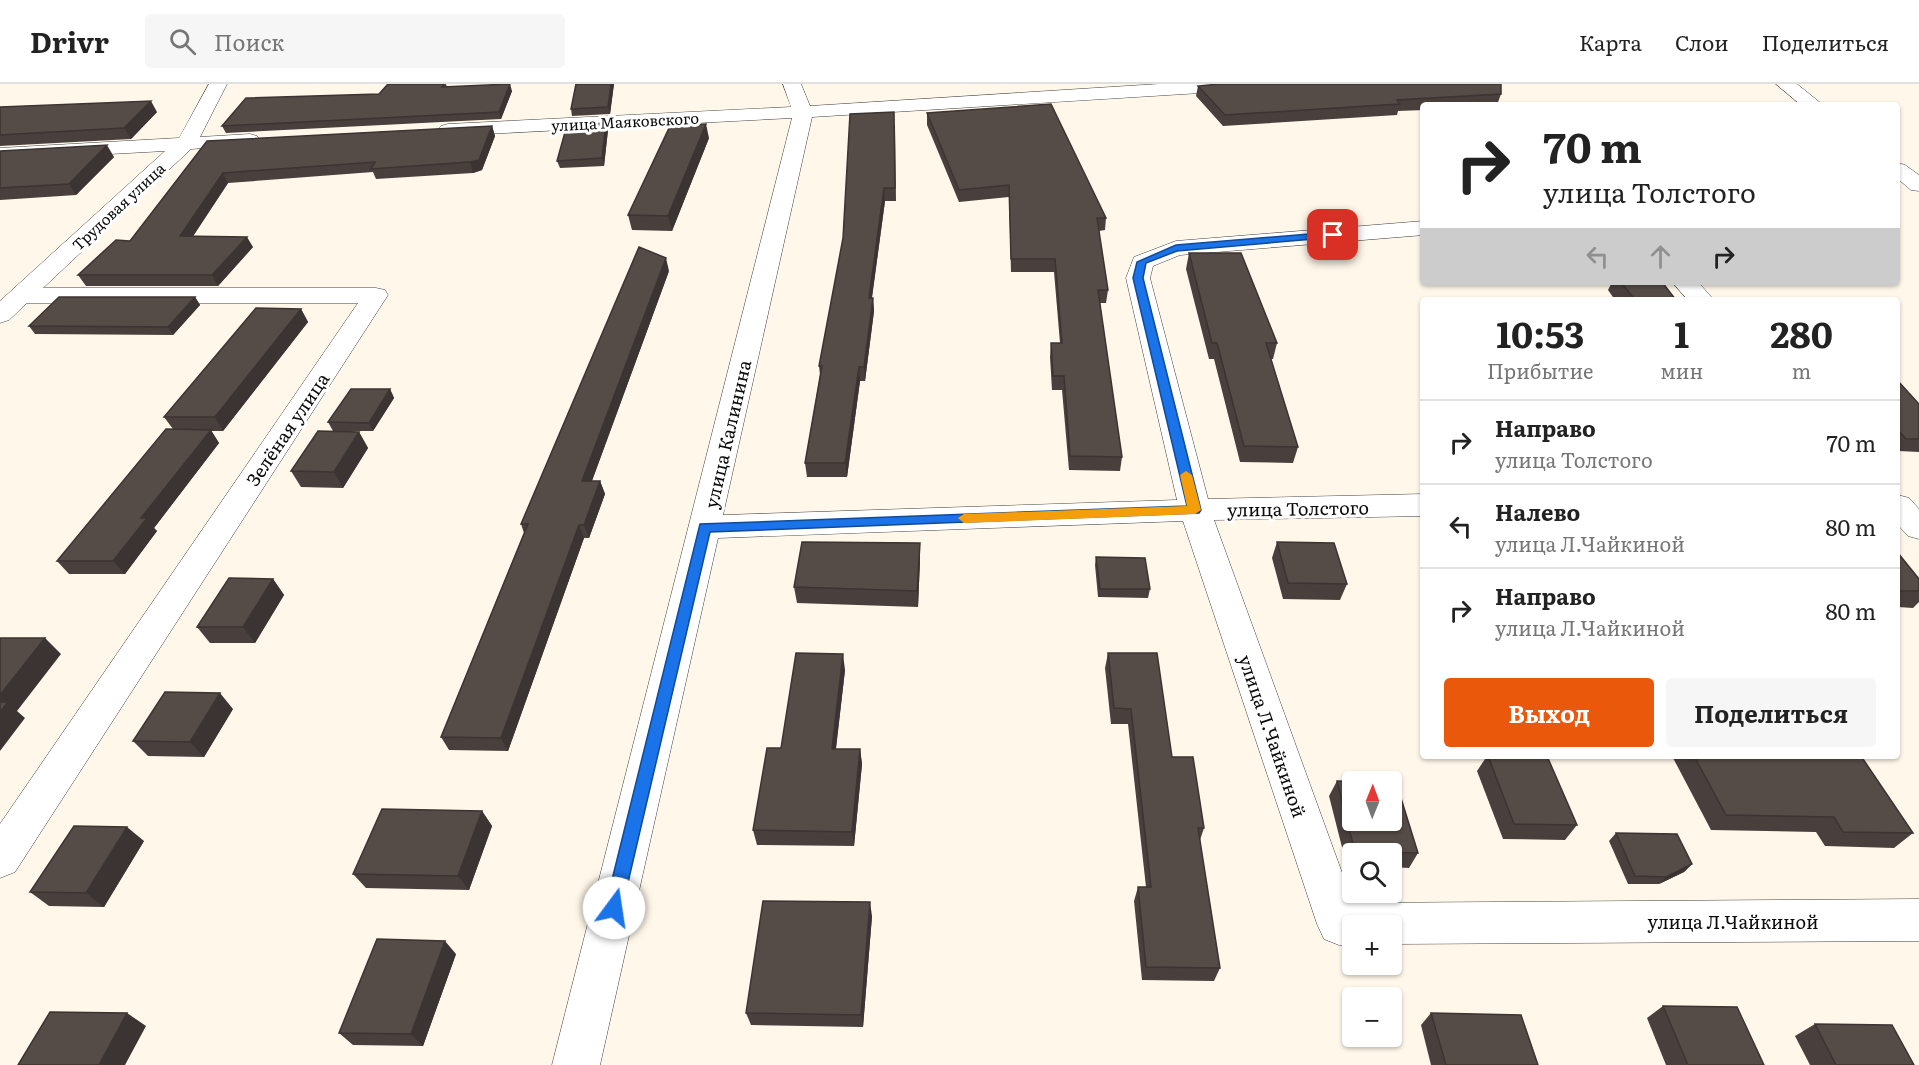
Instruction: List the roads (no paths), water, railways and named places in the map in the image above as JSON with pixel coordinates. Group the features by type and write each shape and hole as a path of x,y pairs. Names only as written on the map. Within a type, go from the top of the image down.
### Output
{"street":[{"name":"Трудовая улица","path":"10,306 186,143 218,84"},
{"name":"улица Маяковского","path":"423,131 797,98 901,105 1249,84"},
{"path":"1785,84 1809,102"},
{"path":"901,105 898,95 926,87"},
{"name":"улица Калинина","path":"576,1065 704,527 797,98"},
{"path":"0,154 269,139"},
{"path":"1900,171 1919,185"},
{"name":"улица Л.Чайкиной","path":"1420,228 1176,248 1142,262 1138,278 1195,510 1339,924 1919,920"},
{"path":"1687,285 1699,297"},
{"name":"Зелёная улица","path":"0,859 376,295 10,306"},
{"path":"1900,494 1919,494"},
{"name":"улица Толстого","path":"704,527 1195,510 1420,505"},
{"path":"1900,508 1919,528"}]}
